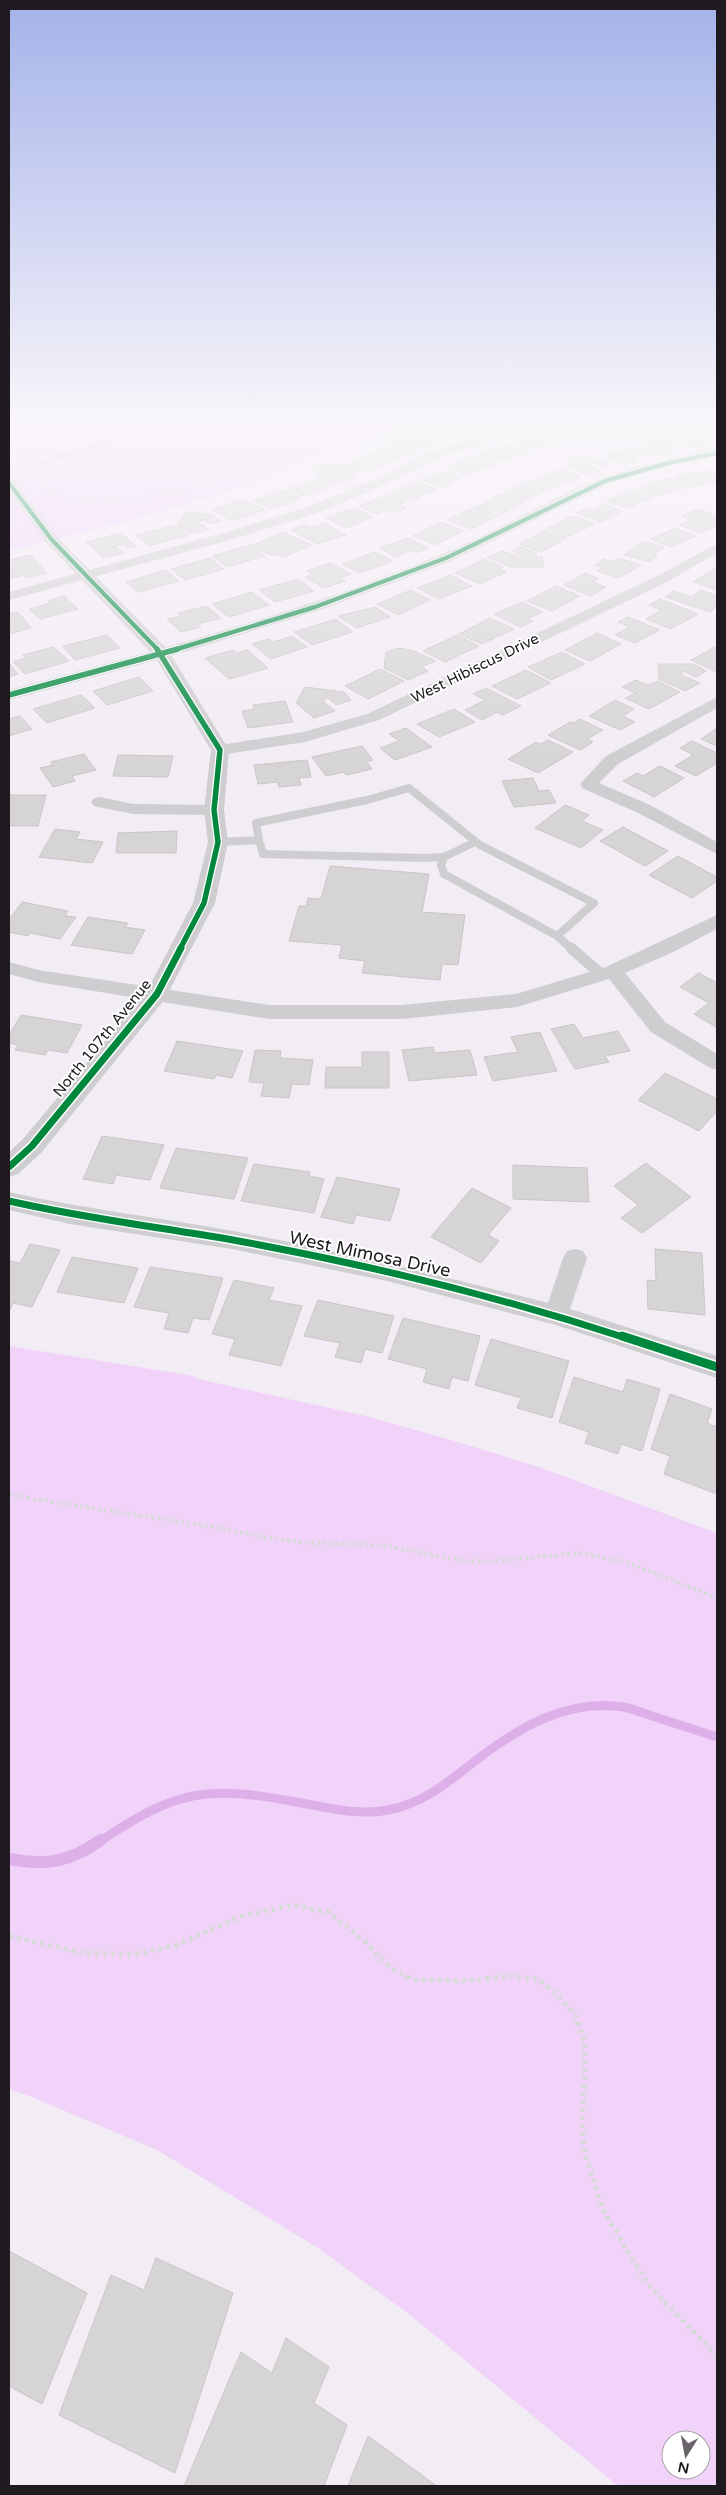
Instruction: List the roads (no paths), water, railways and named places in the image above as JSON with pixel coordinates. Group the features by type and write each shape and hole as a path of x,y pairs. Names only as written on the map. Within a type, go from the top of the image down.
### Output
{"street":[{"path":"49,535 85,577 162,654 220,750"},
{"path":"9,596 233,535"},
{"path":"9,695 162,654 315,607 446,558 493,535"},
{"name":"West Hibiscus Drive","path":"220,750 305,737 373,717 654,583 717,548"},
{"path":"717,702 612,760 588,784 644,809 717,849"},
{"name":"North 107th Avenue","path":"9,1167 32,1146 158,994 204,903 218,842 214,810 220,750"},
{"path":"100,802 133,809 214,810"},
{"path":"9,968 38,976 269,1012 402,1012 517,1000 608,973 664,949 717,921"},
{"path":"608,973 658,1028 717,1063"},
{"name":"West Mimosa Drive","path":"9,1201 70,1215 232,1240 435,1282 556,1315 717,1368"},
{"path":"556,1315 575,1258"}],"lane":[{"path":"475,842 444,857 407,858 264,854 256,824 367,800 409,788 475,842 594,903 557,936"},
{"path":"218,842 259,840"},
{"path":"444,857 440,862 440,868 444,874 557,936 608,973"}],"waterway":[{"path":"99,1842 127,1824 174,1801 218,1793 270,1797 356,1812 377,1812 401,1807 434,1791 508,1737 526,1727 563,1711 583,1707 603,1705 624,1707 717,1737"},
{"path":"9,1859 47,1862 68,1858 101,1840"}]}
